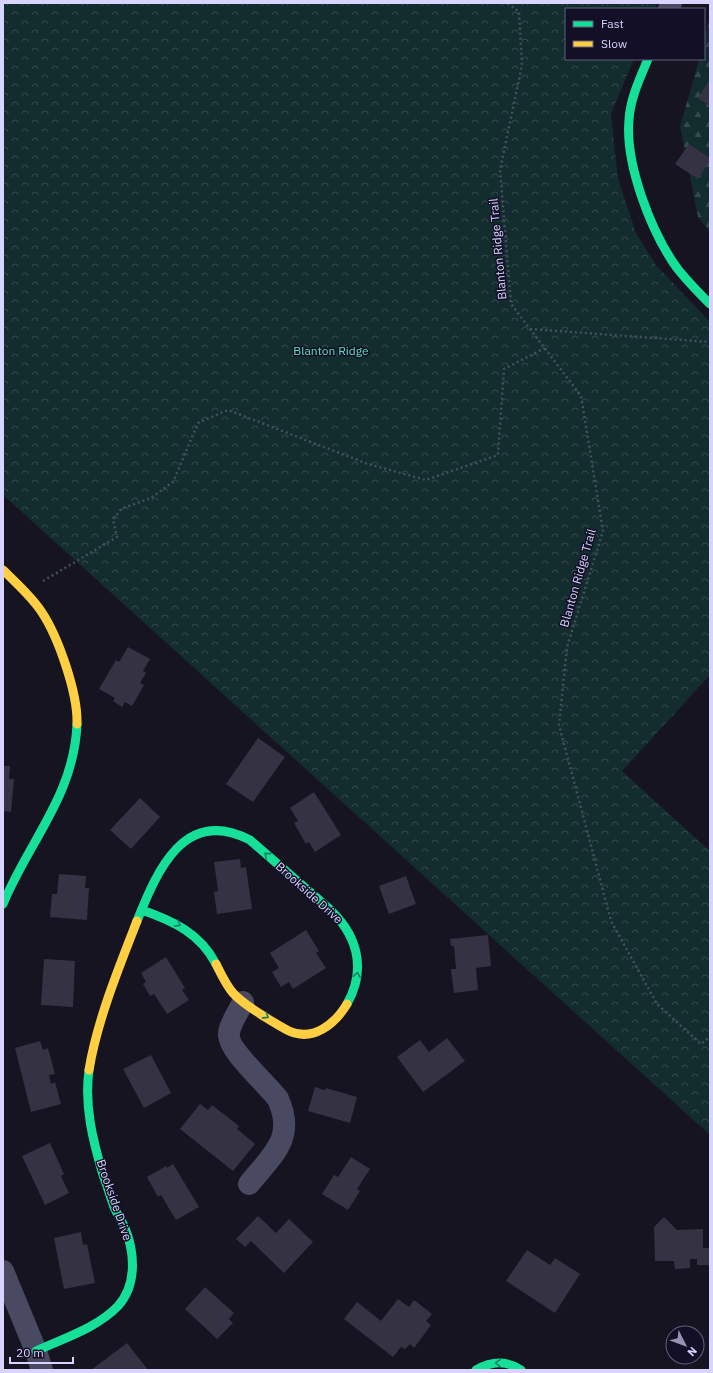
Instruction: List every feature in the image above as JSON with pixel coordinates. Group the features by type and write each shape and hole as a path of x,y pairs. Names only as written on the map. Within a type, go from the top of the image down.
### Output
{"street":[{"path":"648,60 628,117 629,146 634,169 649,214 664,248 678,269 710,304"},
{"path":"3,904 16,875 55,804 73,759 77,721 76,704 59,646 44,616 11,581"},
{"name":"Brookside Drive","path":"3,1271 39,1361 106,1317 115,1309 129,1289 132,1272 129,1243 126,1231 114,1206 99,1164 90,1114 87,1092 90,1058 116,975 142,910 162,867 176,850 187,840 199,833 211,829 224,829 235,832 250,840 338,918 346,927 356,946 358,966 353,992 343,1011 326,1027 308,1036 289,1031 244,1002 229,987 211,954 199,939 182,925 142,910"},
{"path":"244,1002 230,1029 228,1038 231,1046 278,1100 282,1109 285,1124 285,1132 279,1147 249,1184"},
{"path":"476,1370 493,1362 502,1362 514,1365 520,1370"}],"path":[{"name":"Blanton Ridge Trail","path":"508,3 519,12 522,65 500,170 511,304 581,396 602,531 567,647 558,726 611,921 657,1004 702,1044 710,1038"},
{"path":"530,329 710,342"},
{"path":"11,581 117,537 113,520 121,509 151,498 173,482 198,423 228,410 368,464 426,480 498,455 504,369 545,348"}],"green space":[{"name":"Blanton Ridge","path":"3,3 657,3 655,8 565,8 565,60 634,60 611,114 618,179 636,233 656,265 710,322 710,675 622,771 710,851 710,1135 3,495"},
{"path":"710,18 710,232 698,217 680,127 699,60 705,60 705,36"}],"building":[{"path":"710,79 710,106 698,98"},
{"path":"689,144 710,158 698,179 675,164"},
{"path":"128,647 150,659 143,671 146,673 140,683 144,685 132,706 125,702 122,707 113,701 115,698 99,689 116,660 119,662"},
{"path":"258,738 285,757 253,802 226,784"},
{"path":"3,766 10,766 9,779 14,779 11,812 3,811"},
{"path":"314,792 341,835 315,852 309,842 306,844 294,823 298,821 290,808"},
{"path":"140,798 160,817 131,849 110,830"},
{"path":"240,859 241,868 246,867 252,909 217,914 214,892 218,891 214,862"},
{"path":"59,874 86,876 85,888 89,888 87,920 50,917 52,894 57,894"},
{"path":"406,876 416,904 389,914 379,886"},
{"path":"306,930 319,951 316,953 326,968 293,989 289,982 281,987 272,972 279,968 270,953"},
{"path":"488,935 491,966 476,968 478,990 454,993 451,969 456,969 454,946 451,946 450,939"},
{"path":"166,957 185,988 182,990 189,1000 167,1014 154,994 150,996 143,984 146,982 141,973"},
{"path":"44,959 75,961 73,1007 41,1005"},
{"path":"447,1038 465,1061 423,1092 397,1057 420,1040 429,1052"},
{"path":"40,1041 43,1050 48,1048 55,1074 49,1075 51,1084 55,1082 61,1104 31,1112 15,1048"},
{"path":"151,1055 171,1093 144,1108 123,1069"},
{"path":"315,1087 325,1090 326,1088 357,1097 350,1123 308,1111"},
{"path":"200,1104 208,1110 212,1105 239,1126 237,1129 255,1144 233,1171 180,1129"},
{"path":"50,1143 64,1174 61,1176 69,1193 45,1205 22,1156"},
{"path":"351,1157 370,1169 357,1189 360,1191 348,1210 322,1194 334,1175 338,1177"},
{"path":"173,1164 199,1207 176,1220 161,1195 158,1197 147,1177 166,1166 167,1168"},
{"path":"258,1216 276,1233 289,1219 313,1242 284,1273 251,1241 245,1247 236,1239"},
{"path":"664,1217 677,1230 703,1229 703,1248 710,1248 710,1265 697,1265 697,1259 690,1259 690,1268 675,1269 674,1261 655,1261 654,1227"},
{"path":"81,1232 83,1245 87,1244 95,1283 64,1289 54,1238"},
{"path":"527,1250 550,1265 555,1258 580,1274 555,1313 506,1281"},
{"path":"205,1287 234,1313 229,1319 233,1323 217,1339 185,1309"},
{"path":"398,1299 409,1307 414,1300 432,1314 426,1321 431,1325 414,1348 410,1344 405,1349 401,1347 393,1357 344,1319 357,1302 381,1321"},
{"path":"127,1343 148,1370 91,1370"}],"traffic: fast":[{"path":"648,60 631,104 629,120 631,157 636,177 649,217 667,253 681,273 710,304"},
{"path":"3,904 59,796 68,774 74,750 77,724"},
{"path":"137,921 154,882 164,864 176,849 191,838 207,831 227,832 250,840 326,906 345,927 356,951 357,964 357,977 347,1004"},
{"path":"142,910 175,924 194,936 202,944 216,964"},
{"path":"36,1351 80,1332 110,1314 124,1298 129,1288 131,1279 131,1248 125,1228 115,1210 103,1175 90,1123 88,1097 89,1070"},
{"path":"476,1370 493,1363 504,1363 521,1370"}],"traffic: slow":[{"path":"3,570 37,605 54,635 71,681 77,724"},
{"path":"89,1070 103,1013 137,921"},
{"path":"216,964 228,986 240,1000 277,1024 298,1034 315,1033 322,1029 330,1024 347,1004"}]}
